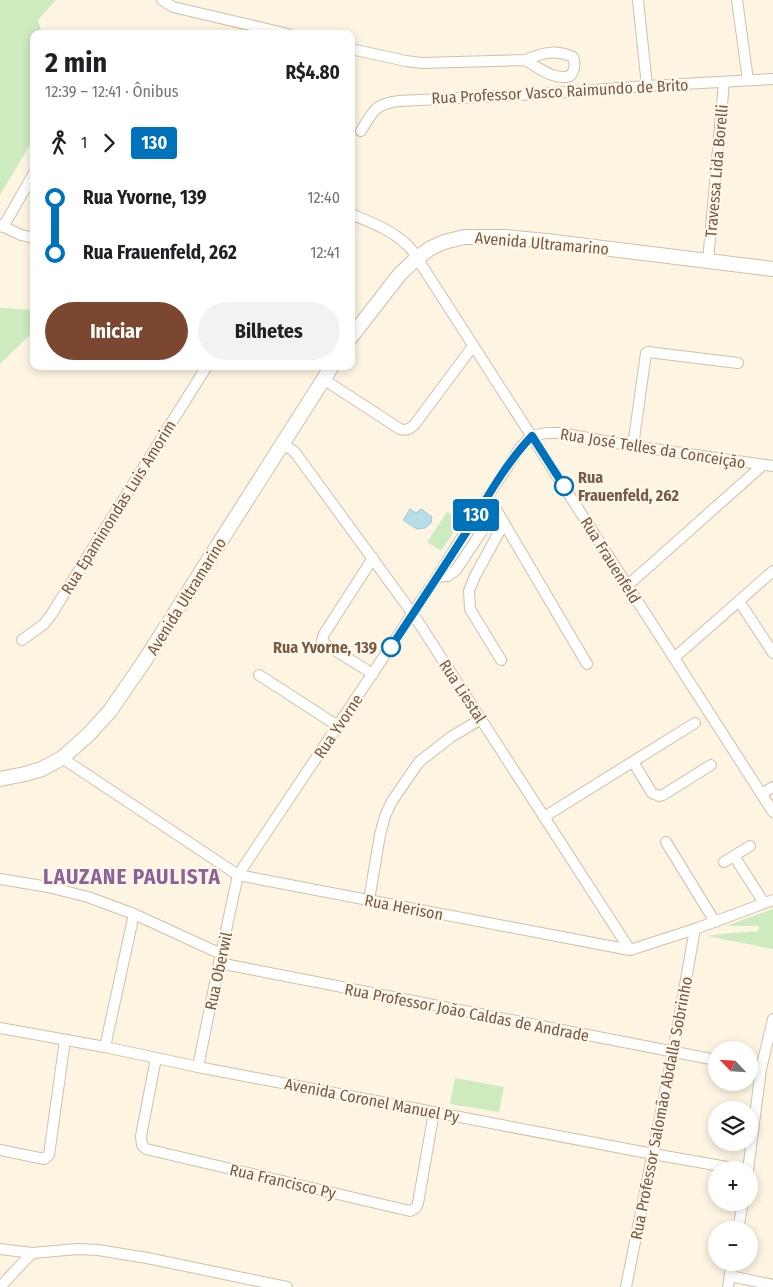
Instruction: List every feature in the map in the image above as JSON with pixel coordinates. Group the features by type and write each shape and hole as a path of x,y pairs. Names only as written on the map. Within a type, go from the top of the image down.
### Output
{"street":[{"path":"162,0 173,7 271,30"},
{"path":"638,0 647,86"},
{"path":"737,0 748,80"},
{"path":"355,50 406,62 422,63 525,60"},
{"name":"Rua Professor Vasco Raimundo de Brito","path":"360,131 372,113 378,107 388,102 773,79"},
{"name":"Travessa Lida Borelli","path":"708,261 724,82"},
{"path":"30,179 1,226 30,237"},
{"path":"355,216 396,236 408,245 417,258"},
{"name":"Avenida Ultramarino","path":"355,332 400,274 417,258 444,242 464,237 504,237 546,241 773,269"},
{"name":"Rua Frauenfeld","path":"417,258 773,812"},
{"path":"323,379 400,429 406,430 415,424 473,346"},
{"path":"633,446 646,353 738,363"},
{"name":"Rua Epaminondas Luis Amorim","path":"22,640 44,624 51,614 204,370"},
{"name":"Avenida Ultramarino","path":"0,778 42,769 62,758 88,735 110,711 145,660 329,370"},
{"name":"Rua José Telles da Conceição","path":"532,436 560,433 633,446 768,465"},
{"name":"Rua Yvorne","path":"238,875 438,577 520,448 532,436"},
{"name":"Rua Liestal","path":"282,444 294,451 413,614 630,950"},
{"path":"627,586 768,465"},
{"path":"488,496 586,664"},
{"name":"Rua Yvorne","path":"438,577 448,576 456,570 496,510"},
{"path":"501,660 470,609 469,591 475,576 504,523"},
{"path":"373,558 322,640 325,644 373,674"},
{"path":"674,658 773,571"},
{"path":"739,601 773,652"},
{"path":"259,675 338,726"},
{"path":"369,900 380,835 385,816 392,801 419,762 451,737 481,719"},
{"path":"544,817 695,723"},
{"name":"Rua Herison","path":"62,758 238,875 630,950 695,929 768,902"},
{"path":"633,762 652,793 659,796 711,765"},
{"path":"762,794 773,787"},
{"path":"666,842 715,922"},
{"path":"724,862 750,846"},
{"path":"734,856 768,902"},
{"name":"Rua Oberwil","path":"198,1068 238,875"},
{"name":"Rua Professor João Caldas de Andrade","path":"0,879 48,887 88,897 134,914 220,959 708,1059"},
{"path":"105,1047 134,914"},
{"name":"Rua Professor Salomão Abdalla Sobrinho","path":"626,1287 673,1052 695,929"},
{"path":"749,1161 761,1069 773,1019"},
{"name":"Avenida Coronel Manuel Py","path":"0,1028 105,1047 198,1068 708,1164"},
{"path":"0,1150 44,1159 50,1152 65,1040"},
{"name":"Rua Francisco Py","path":"156,1058 141,1136 142,1145 146,1149 410,1211 414,1210 418,1203 434,1112"},
{"path":"0,1250 32,1253 78,1249 98,1250 147,1258 287,1287"},
{"path":"0,1287 32,1253"},
{"path":"728,1287 731,1271"},
{"path":"730,1276 773,1284"}],"green space":[{"path":"0,0 56,0 38,20 41,30 30,30 30,145 0,195"},
{"path":"0,308 30,310 30,335 0,364"},
{"path":"447,512 461,521 441,551 427,542"},
{"path":"773,909 773,949 707,936 758,931 759,926 726,926"},
{"path":"455,1078 504,1087 499,1112 450,1104"}],"water":[{"path":"410,509 416,513 421,509 432,517 431,523 425,528 417,529 403,520"}],"bus line":[{"name":"130","path":"391,647 520,448 532,436 564,486"}],"place":[{"name":"Rua Frauenfeld, 262","path":"564,486"},
{"name":"Rua Yvorne, 139","path":"391,647"}],"district":[{"name":"LAUZANE PAULISTA","path":"132,877"}]}
